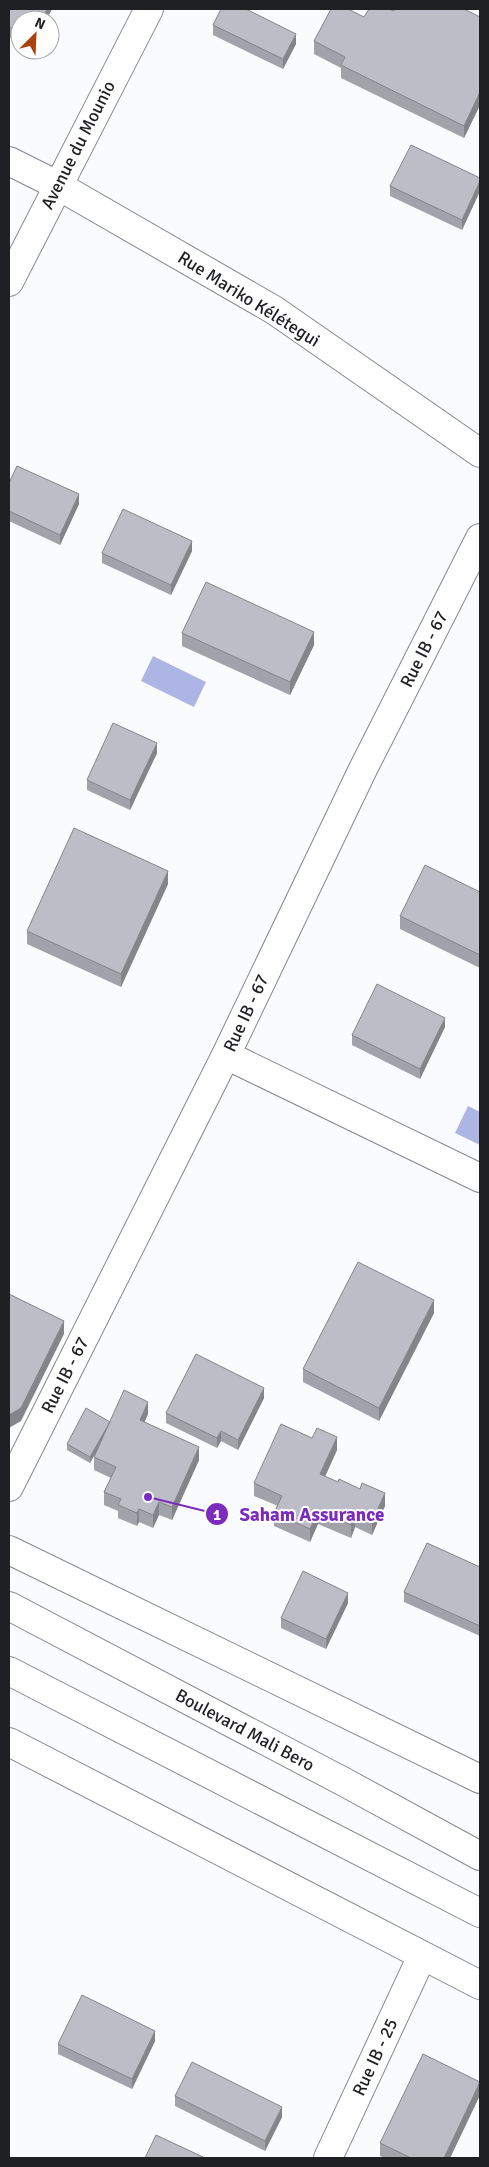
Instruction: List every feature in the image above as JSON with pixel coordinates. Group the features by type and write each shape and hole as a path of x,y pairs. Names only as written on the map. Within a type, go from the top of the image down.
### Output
{"street":[{"name":"Avenue du Mounio","path":"9,282 57,185 149,9"},
{"name":"Rue Mariko Kélétegui","path":"9,161 57,185 274,310 480,453"},
{"name":"Rue IB - 67","path":"9,1487 226,1055 362,769 480,538"},
{"path":"226,1055 480,1178"},
{"path":"9,1550 480,1779"},
{"name":"Boulevard Mali Bero","path":"9,1606 346,1783 480,1856"},
{"path":"9,1671 480,1913"},
{"path":"9,1742 480,1985"},
{"name":"Rue IB - 25","path":"328,2158 422,1956"}],"water":[{"path":"153,656 206,682 194,707 141,681"},
{"path":"468,1106 480,1112 480,1145 455,1133"}],"building":[{"path":"9,9 47,9 10,10 9,27"},
{"path":"221,9 246,9 296,34 283,59 213,25"},
{"path":"331,9 348,9 364,17 369,9 389,9 394,11 395,9 464,9 480,17 480,92 464,126 341,65 345,57 314,41"},
{"path":"411,145 480,178 462,220 390,186"},
{"path":"17,466 79,494 60,535 9,511 9,483"},
{"path":"123,509 192,541 171,585 102,553"},
{"path":"206,582 314,632 290,682 182,633"},
{"path":"113,723 157,743 130,800 87,780"},
{"path":"74,828 168,871 121,974 27,931"},
{"path":"425,865 480,892 480,955 400,916"},
{"path":"377,984 445,1018 420,1069 352,1035"},
{"path":"358,1262 434,1300 379,1408 303,1369"},
{"path":"9,1294 64,1321 21,1408 9,1415"},
{"path":"196,1354 264,1388 238,1440 221,1431 217,1438 166,1413"},
{"path":"124,1390 148,1402 140,1420 199,1447 172,1507 159,1502 153,1515 139,1509 137,1513 118,1505 121,1499 104,1492 116,1467 94,1457"},
{"path":"86,1408 110,1422 90,1457 67,1444"},
{"path":"281,1424 312,1438 317,1428 337,1437 320,1474 338,1482 339,1479 360,1489 362,1483 385,1493 372,1522 355,1514 351,1525 318,1511 310,1529 274,1513 282,1496 254,1483"},
{"path":"427,1543 480,1567 480,1626 404,1592"},
{"path":"303,1571 348,1593 326,1639 281,1618"},
{"path":"82,1995 155,2031 132,2079 58,2044"},
{"path":"423,2054 480,2082 444,2158 411,2158 380,2143"},
{"path":"192,2062 282,2107 265,2141 175,2096"},
{"path":"156,2135 205,2158 145,2158"}],"place":[{"name":"Saham Assurance","path":"148,1497"}]}
